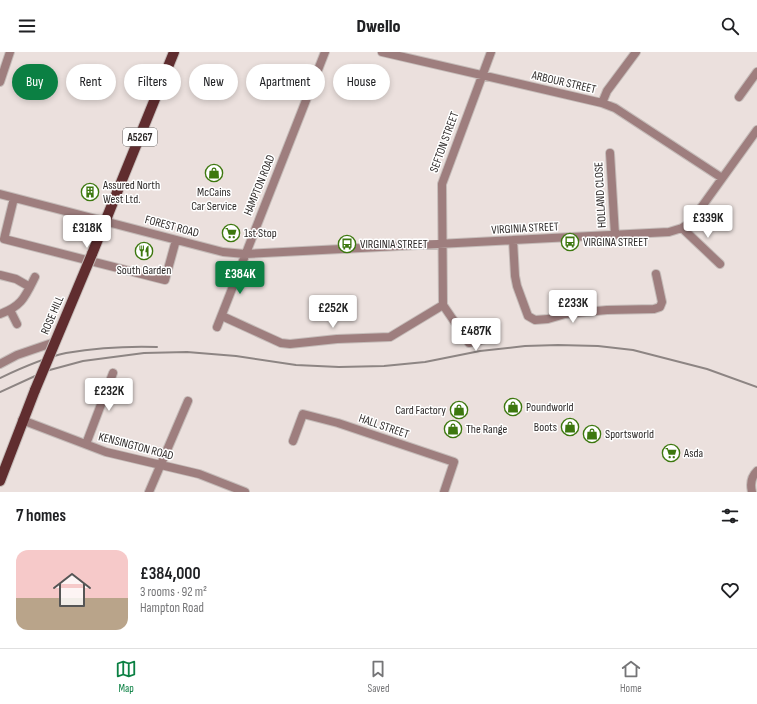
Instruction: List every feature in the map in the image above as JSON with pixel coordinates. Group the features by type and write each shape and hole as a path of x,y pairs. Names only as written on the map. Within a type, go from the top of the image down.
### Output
{"main road":[{"name":"A5267","path":"106,221 174,52"},
{"name":"ROSE HILL","path":"22,420 106,221"},
{"name":"A5267","path":"0,481 22,420"}],"street":[{"path":"0,82 10,52"},
{"name":"HAMPTON ROAD","path":"217,328 325,52"},
{"name":"ARBOUR STREET","path":"382,52 602,103 614,108 722,178"},
{"name":"SEFTON STREET","path":"443,305 442,184 490,52"},
{"path":"602,103 607,92 636,52"},
{"path":"740,96 757,72"},
{"path":"720,264 682,228 690,223 757,130"},
{"name":"HOLLAND CLOSE","path":"610,153 615,235"},
{"name":"FOREST ROAD","path":"0,194 223,252 245,254"},
{"path":"14,198 4,239 165,280 176,240"},
{"name":"VIRGINIA STREET","path":"245,254 669,232 682,228"},
{"path":"513,240 517,286 528,316 535,320 548,319 565,314 607,310 654,309 660,307 662,302 656,274"},
{"path":"0,275 16,279 30,287"},
{"path":"0,314 10,310 24,299 35,277"},
{"path":"222,316 281,343 290,344 336,338 390,337 443,305 469,343 495,337"},
{"path":"10,310 17,324"},
{"path":"0,364 32,349 55,342"},
{"path":"86,444 113,373"},
{"path":"149,492 188,401"},
{"name":"HALL STREET","path":"293,441 303,414 338,422 454,462 444,492"},
{"name":"KENSINGTON ROAD","path":"22,420 106,452 198,474 245,492"},
{"path":"752,492 752,476 757,471"}],"railway":[{"path":"0,392 46,371 83,361 144,353 187,352 236,356 296,365 339,367 384,366 425,362 480,351 525,346 558,345 598,346 633,350 707,369 757,387"},
{"path":"0,378 41,360 66,353 112,348 157,347"}],"place":[{"name":"McCains Car Service","path":"214,173"},
{"name":"Assured North West Ltd.","path":"90,192"},
{"name":"1st Stop","path":"231,233"},
{"name":"VIRGINA STREET","path":"570,242"},
{"name":"VIRGINIA STREET","path":"347,244"},
{"name":"South Garden","path":"144,251"},
{"name":"Poundworld","path":"513,407"},
{"name":"Card Factory","path":"459,410"},
{"name":"Boots","path":"570,427"},
{"name":"The Range","path":"453,429"},
{"name":"Sportsworld","path":"592,434"},
{"name":"Asda","path":"671,453"}]}
